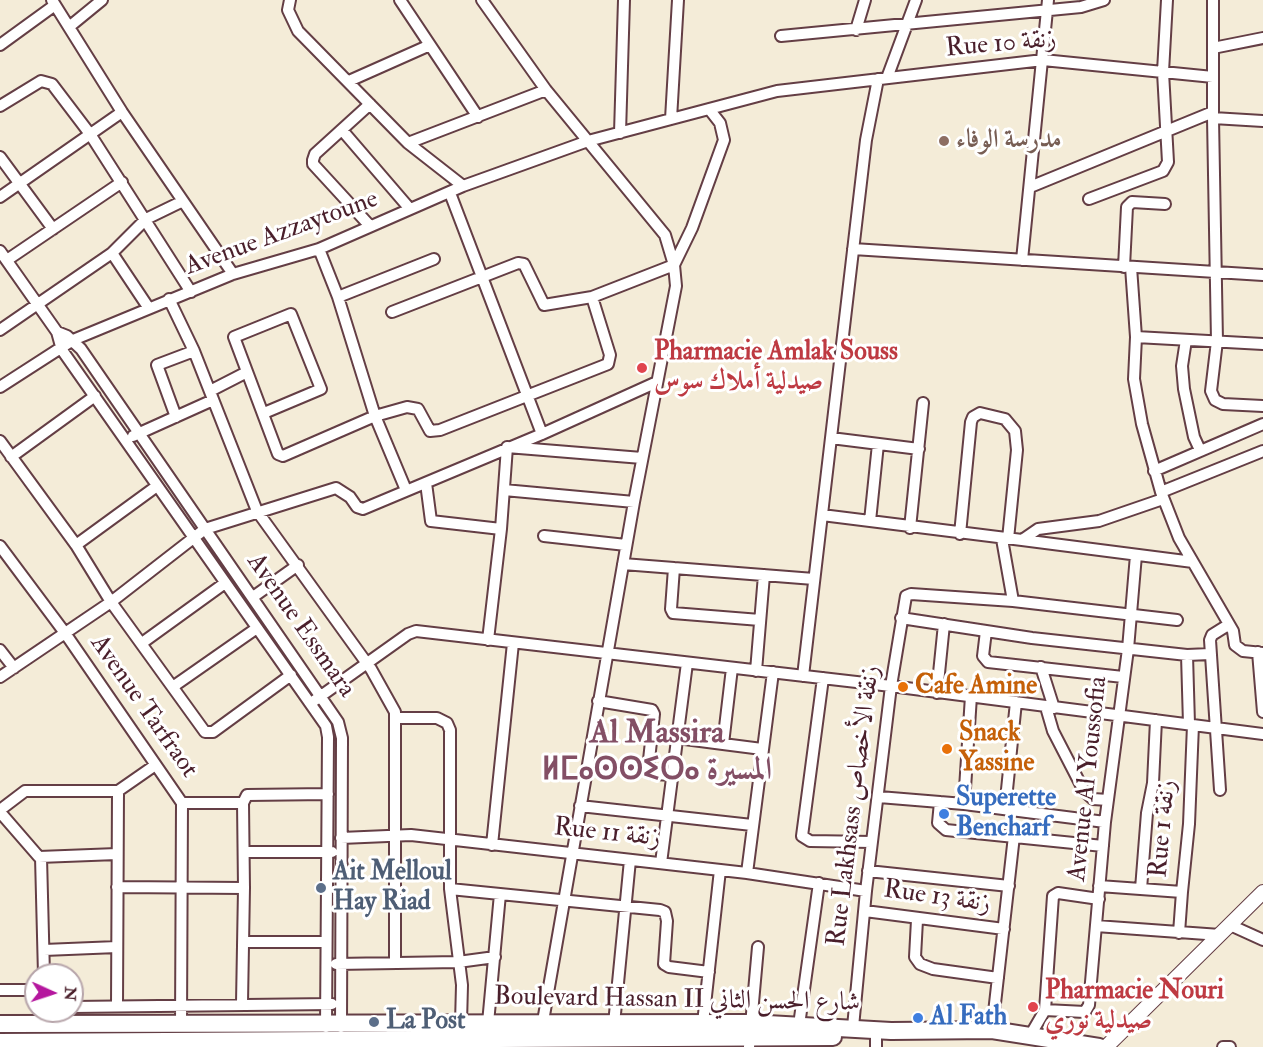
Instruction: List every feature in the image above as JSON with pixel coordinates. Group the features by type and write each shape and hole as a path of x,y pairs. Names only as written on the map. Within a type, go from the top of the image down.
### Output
{"main road":[{"name":"Boulevard Hassan II شارع الحسن الثاني","path":"84,1020 343,1034 461,1023 488,1023 540,1032"},
{"name":"Boulevard Hassan II شارع الحسن الثاني","path":"0,1024 24,1021"},
{"name":"Boulevard Hassan II شارع الحسن الثاني","path":"560,1032 614,1024 703,1023 750,1036 800,1025 891,1031 992,1030 1030,1034 1100,1047"},
{"name":"Boulevard Hassan II شارع الحسن الثاني","path":"0,1042 106,1044 343,1034 560,1032 750,1036 876,1042 991,1037 1069,1047"}],"street":[{"path":"69,27 102,0"},
{"path":"290,0 288,10 298,31 408,143 463,186"},
{"path":"400,0 478,117"},
{"path":"482,0 546,90 665,235 674,265 676,286 626,545 540,1032"},
{"path":"620,132 624,0"},
{"path":"671,120 678,0"},
{"path":"856,30 865,0"},
{"path":"803,676 866,140 883,78 908,25 916,0"},
{"path":"781,36 908,25 1048,4 1081,7 1104,0"},
{"path":"1089,199 1162,171 1168,162 1163,72 1167,0"},
{"path":"1213,0 1214,273 1217,341 1212,396 1224,404 1263,406"},
{"path":"0,45 53,3 122,112 233,274"},
{"path":"1022,260 1048,4"},
{"path":"1213,48 1263,38"},
{"path":"348,81 430,45"},
{"name":"Rue 10 زنقة","path":"671,120 777,91 1043,60 1213,77"},
{"path":"0,106 46,81 52,84 90,134 191,292"},
{"path":"408,143 546,90"},
{"path":"370,104 315,154 314,164 370,226"},
{"path":"392,312 521,263 524,264 542,304 592,297 674,265 692,228 724,140 720,123 709,109"},
{"path":"0,197 122,112"},
{"path":"1030,187 1213,115 1263,121"},
{"name":"Avenue Azzaytoune","path":"0,387 60,346 169,299 233,274 319,249 463,186 588,141 671,120"},
{"path":"342,130 376,166 410,209"},
{"path":"0,157 53,229"},
{"path":"3,255 53,229 122,182"},
{"path":"450,193 542,434"},
{"path":"0,330 112,253 146,219 183,201"},
{"path":"1165,204 1132,202 1127,207 1128,267 1136,337 1134,379 1154,471 1179,538 1233,631 1235,645 1243,651 1260,652 1263,712"},
{"path":"319,249 338,297 375,416 405,490"},
{"path":"853,249 1263,275"},
{"path":"112,253 148,308"},
{"name":"Avenue Essmara","path":"3,255 57,332 60,346 311,703 328,732 326,1004 343,1034"},
{"path":"338,297 434,259"},
{"path":"264,413 321,389 291,314 234,337 278,454 282,456 375,416 415,407 427,429 435,432 608,364 610,355 592,297"},
{"path":"169,299 194,351 256,511 298,565 367,663 393,706 396,718 395,963"},
{"name":"Avenue Essmara","path":"57,332 73,340 335,715 342,738 341,1004 343,1034"},
{"path":"1136,337 1263,344"},
{"path":"1186,340 1182,366 1184,389 1194,437 1200,450"},
{"path":"176,417 157,365 194,351"},
{"path":"125,439 176,417 247,372"},
{"path":"0,677 111,602 205,529 256,511 336,488 350,497 357,507 363,508 542,434 657,382"},
{"path":"11,456 95,396"},
{"path":"910,528 923,404"},
{"path":"960,534 971,422 980,413 1005,419 1015,431 1017,450 1005,539 1013,602 1177,620"},
{"path":"1154,471 1263,424"},
{"path":"831,438 919,449"},
{"path":"0,441 76,545 111,602 174,686 201,729 208,733 213,732 291,675"},
{"path":"870,521 878,444"},
{"path":"507,447 642,458"},
{"path":"488,640 501,529 507,447"},
{"path":"1022,540 1038,529 1100,521 1263,451"},
{"path":"426,483 431,521 501,529"},
{"path":"76,545 157,486"},
{"path":"504,490 634,502"},
{"path":"822,515 910,528 1193,562"},
{"path":"544,536 626,545"},
{"name":"Avenue Tarfraot","path":"0,546 65,633 154,766 182,803 181,1024"},
{"name":"Avenue Al Youssofia","path":"1045,1010 1085,1012 1088,1009 1103,846 1128,649 1136,555"},
{"path":"623,564 814,579"},
{"path":"253,597 298,565"},
{"path":"674,568 671,609 673,613 760,620"},
{"path":"756,670 764,575"},
{"path":"142,643 225,583"},
{"name":"Rue Lakhsass زنقة الأخصاص","path":"854,1027 868,871 904,600 911,594 1013,602"},
{"path":"901,618 986,632 1128,649 1187,655 1210,654"},
{"path":"937,693 944,624"},
{"path":"1220,790 1210,654 1212,635 1228,625"},
{"path":"174,686 257,628"},
{"path":"311,703 412,632 891,686 1263,734"},
{"path":"986,632 983,656 988,662 1123,677"},
{"path":"492,845 513,643"},
{"path":"0,650 14,668"},
{"name":"Rue 1 زنقة","path":"1100,886 1182,892 1190,824 1191,724 1187,655"},
{"path":"661,863 687,663"},
{"path":"1041,667 1058,743 1084,791 1093,799 1108,800"},
{"path":"723,744 732,668"},
{"path":"747,873 773,672"},
{"path":"823,678 802,836 810,841 872,842"},
{"path":"964,804 971,696"},
{"path":"598,701 652,710 654,714 648,769 653,774 673,775"},
{"path":"1005,808 1016,702"},
{"path":"396,718 437,718 447,723 450,730 450,889 462,986 461,1023"},
{"path":"1141,889 1147,813 1153,775 1156,720"},
{"path":"677,738 762,749"},
{"path":"117,854 41,857 34,854 0,811 25,791 118,790 154,766"},
{"path":"117,1006 118,790"},
{"path":"242,1003 243,803 247,795 328,794"},
{"path":"879,797 1005,808 1106,822"},
{"path":"940,802 938,822 943,829 1103,846"},
{"path":"182,803 243,803"},
{"path":"580,806 752,825"},
{"name":"Rue 11 زنقة","path":"342,838 396,836 450,840 747,873 866,891"},
{"path":"992,1030 1014,836"},
{"path":"244,852 342,852"},
{"path":"41,857 44,963"},
{"path":"614,1024 630,860"},
{"path":"703,1023 720,870"},
{"path":"868,871 1010,886"},
{"path":"800,1025 819,883"},
{"path":"117,887 244,888"},
{"path":"450,889 665,912 667,921 662,958 666,966 709,972"},
{"path":"1179,933 1182,892"},
{"path":"1106,1047 1263,892"},
{"path":"1030,1034 1045,1010 1053,896 1058,893 1099,899"},
{"path":"488,1023 500,894"},
{"name":"Rue 13 زنقة","path":"865,911 917,920 1004,929"},
{"path":"917,920 915,957 920,964 933,969 998,978"},
{"path":"1096,926 1179,933 1225,930 1263,940"},
{"path":"243,942 326,942"},
{"path":"44,950 117,947"},
{"path":"750,1036 758,947"},
{"path":"326,964 458,962 495,957"},
{"path":"0,990 24,990"},
{"path":"84,1007 242,1003 341,1004"},
{"path":"1223,1047 1230,1047"}],"place":[{"name":"مدرسة الوفاء","path":"944,141"},
{"name":"Pharmacie Amlak Souss صيدلية أملاك سوس","path":"642,368"},
{"name":"Cafe Amine","path":"903,687"},
{"name":"Snack Yassine","path":"947,749"},
{"name":"Superette Bencharf","path":"944,814"},
{"name":"Ait Melloul Hay Riad","path":"321,888"},
{"name":"Pharmacie Nouri صيدلية نوري","path":"1033,1007"},
{"name":"Al Fath","path":"918,1018"},
{"name":"La Post","path":"374,1022"}],"district":[{"name":"Al Massira ⵍⵎⴰⵙⵙⵉⵔⴰ المسيرة","path":"657,754"}]}
